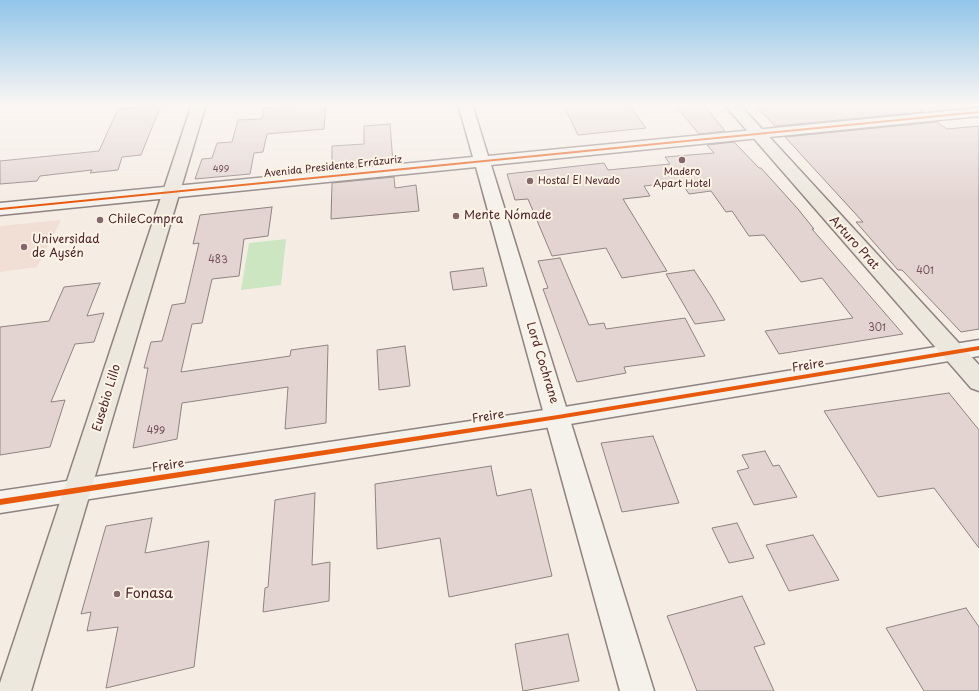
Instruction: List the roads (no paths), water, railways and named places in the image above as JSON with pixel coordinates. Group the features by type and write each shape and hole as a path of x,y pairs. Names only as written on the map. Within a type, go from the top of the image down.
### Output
{"main road":[{"name":"Eusebio Lillo","path":"14,691 190,136"},
{"name":"Arturo Prat","path":"759,136 979,381"}],"street":[{"name":"Lord Cochrane","path":"474,136 558,417 637,691"},
{"name":"Avenida Presidente Errázuriz","path":"0,209 735,136"},
{"name":"Freire","path":"0,502 558,417 979,348"}],"place":[{"name":"Madero Apart Hotel","path":"682,160"},
{"name":"Hostal El Nevado","path":"530,181"},
{"name":"Mente Nómade","path":"456,216"},
{"name":"ChileCompra","path":"100,220"},
{"name":"Universidad de Aysén","path":"24,247"},
{"name":"Fonasa","path":"117,594"}]}
